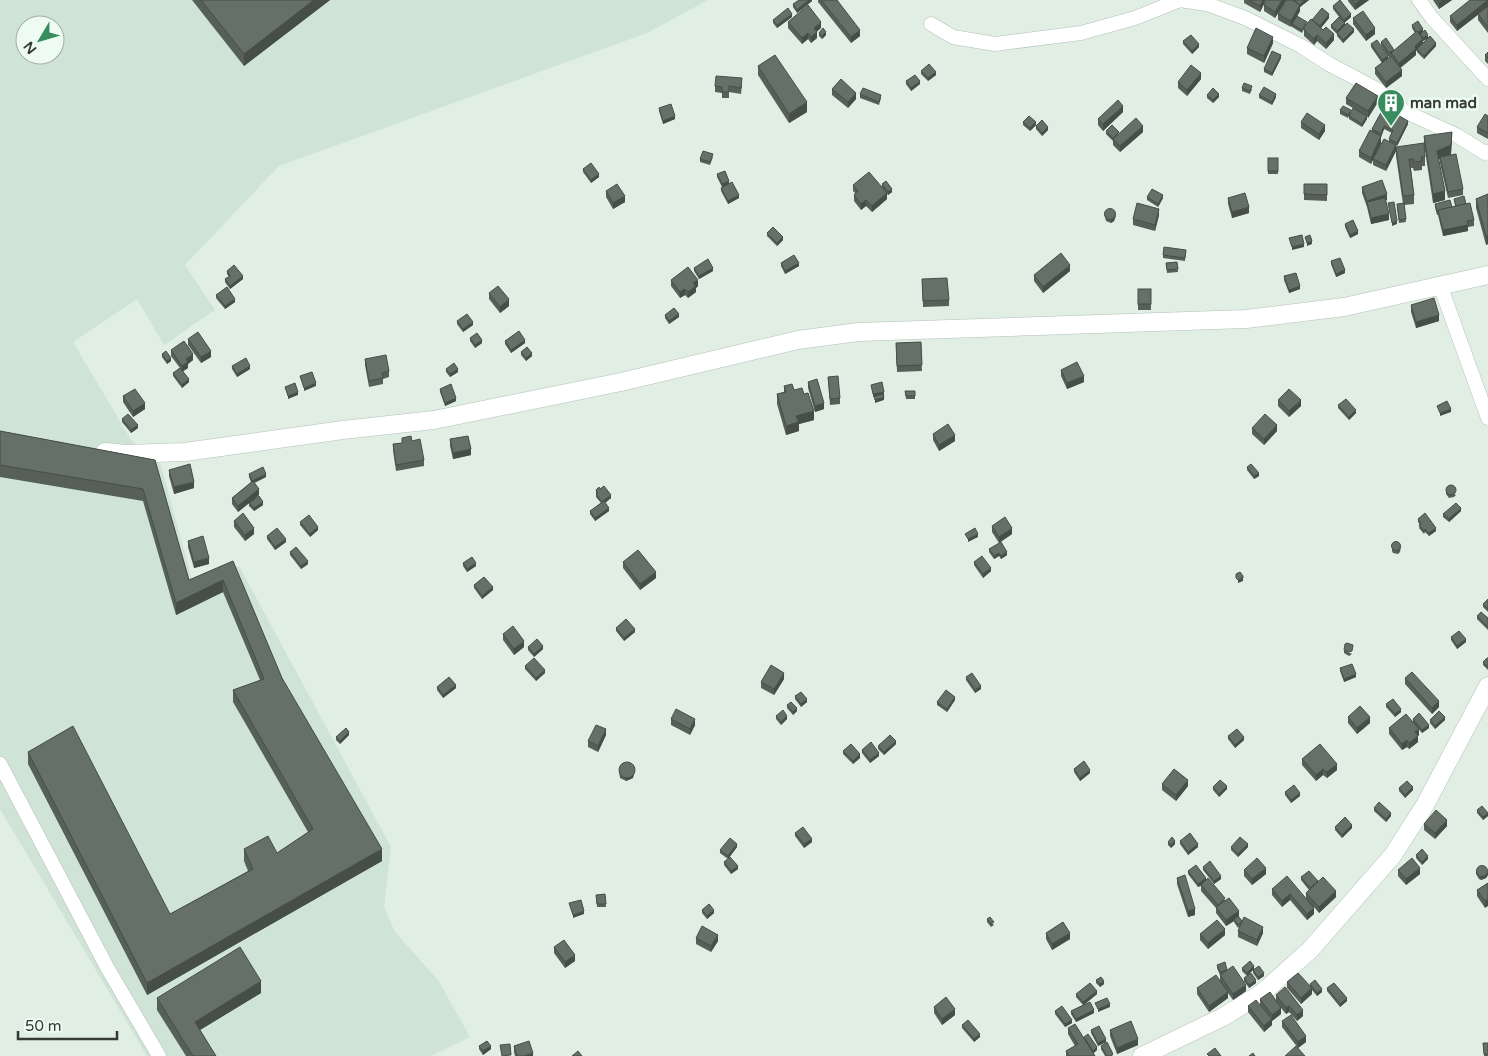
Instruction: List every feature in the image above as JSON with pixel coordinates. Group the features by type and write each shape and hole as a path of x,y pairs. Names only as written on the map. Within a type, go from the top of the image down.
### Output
{"street":[{"path":"931,24 953,37 996,44 1081,33 1135,18 1180,0 1207,4 1245,18 1301,46 1329,64 1378,90 1404,111 1456,135 1485,153 1488,152"},
{"path":"1419,0 1432,18 1488,79"},
{"path":"90,450 126,454 185,452 343,430 434,420 622,382 806,338 858,332 1246,319 1344,307 1488,274"},
{"path":"1440,285 1488,418"},
{"path":"1142,1056 1223,1017 1262,993 1310,950 1393,856 1425,804 1488,686"},
{"path":"0,764 108,969 159,1056"}],"shaded area":[{"path":"0,0 708,0 647,33 279,166 185,265 215,310 164,345 137,299 73,342 131,440 161,465 193,584 239,566 391,847 384,907 395,932 438,980 470,1037 431,1056 147,1056 0,809"}],"building":[{"path":"201,0 314,0 244,54"},
{"path":"799,0 809,0 797,10 793,4"},
{"path":"821,0 837,0 860,30 851,37"},
{"path":"1249,0 1263,0 1260,6"},
{"path":"1267,0 1282,0 1275,12 1264,5"},
{"path":"1286,0 1292,0 1300,5 1291,21 1278,14"},
{"path":"1295,0 1305,0 1299,5"},
{"path":"1340,0 1351,14 1344,20 1333,6"},
{"path":"1352,0 1361,0 1355,4"},
{"path":"1470,0 1488,0 1457,25 1450,16"},
{"path":"808,5 821,22 814,28 817,32 811,37 808,33 802,38 788,22"},
{"path":"1488,6 1488,27 1478,14"},
{"path":"788,8 792,14 777,25 773,20"},
{"path":"1322,8 1329,14 1320,26 1312,20"},
{"path":"1363,11 1375,28 1366,35 1353,18"},
{"path":"1297,16 1307,22 1302,30 1292,24"},
{"path":"1339,17 1345,23 1337,31 1331,25"},
{"path":"1311,19 1323,30 1326,27 1334,34 1326,43 1317,35 1314,39 1304,30 1304,27"},
{"path":"1418,21 1423,29 1416,32 1412,25"},
{"path":"1347,23 1354,29 1343,40 1337,33"},
{"path":"823,28 826,32 822,36 819,33"},
{"path":"1256,28 1273,37 1264,56 1247,48"},
{"path":"1425,30 1428,35 1423,38 1420,34"},
{"path":"1417,31 1423,39 1415,46 1416,49 1399,63 1391,53"},
{"path":"1191,35 1199,44 1192,51 1183,41"},
{"path":"1430,36 1436,43 1424,56 1417,49"},
{"path":"1386,38 1394,50 1389,53 1381,42"},
{"path":"1377,40 1388,56 1382,60 1371,44"},
{"path":"1272,51 1281,55 1272,73 1264,69"},
{"path":"775,55 807,102 789,114 758,66"},
{"path":"1391,56 1402,70 1386,82 1375,68"},
{"path":"929,64 936,72 928,78 921,71"},
{"path":"1191,65 1201,73 1187,90 1178,82"},
{"path":"915,75 920,81 911,88 906,81"},
{"path":"716,76 742,78 741,88 729,86 729,92 722,92 722,87 715,86"},
{"path":"841,79 856,93 848,102 832,89"},
{"path":"1244,83 1252,86 1250,91 1242,88"},
{"path":"1356,83 1378,96 1368,111 1346,98"},
{"path":"1264,87 1276,94 1272,102 1259,95"},
{"path":"863,88 881,95 879,102 860,94"},
{"path":"1213,88 1219,94 1213,100 1207,95"},
{"path":"1118,100 1123,106 1103,124 1098,119"},
{"path":"671,104 675,116 663,121 659,108"},
{"path":"1343,106 1351,110 1348,115 1340,110"},
{"name":"man mad","path":"1384,107 1408,121 1397,143 1389,139 1393,130 1384,126 1381,134 1372,129"},
{"path":"1353,108 1367,116 1362,124 1349,116"},
{"path":"1307,113 1325,125 1319,134 1301,122"},
{"path":"1485,114 1488,116 1488,133 1477,127"},
{"path":"1029,116 1036,122 1030,128 1023,122"},
{"path":"1136,118 1143,126 1120,146 1113,139"},
{"path":"1042,120 1048,127 1042,133 1036,126"},
{"path":"1112,125 1119,132 1113,138 1106,131"},
{"path":"1370,130 1381,136 1371,158 1359,151"},
{"path":"1452,132 1451,145 1437,151 1445,191 1433,194 1424,136"},
{"path":"1384,139 1396,145 1386,165 1373,159"},
{"path":"1424,143 1425,157 1421,157 1422,161 1414,162 1413,159 1409,159 1414,195 1403,196 1396,147"},
{"path":"703,151 713,154 710,162 700,159"},
{"path":"1456,154 1463,189 1448,192 1440,157"},
{"path":"1268,158 1278,158 1278,171 1268,171"},
{"path":"591,163 599,174 591,180 583,169"},
{"path":"725,171 729,181 722,184 717,174"},
{"path":"869,172 887,193 872,206 866,200 861,204 854,195 858,191 853,185"},
{"path":"1382,180 1387,194 1367,201 1362,187"},
{"path":"886,181 892,189 888,192 882,184"},
{"path":"732,182 739,195 728,201 721,188"},
{"path":"617,184 625,196 613,203 606,191"},
{"path":"1304,184 1327,184 1327,195 1304,194"},
{"path":"1152,189 1163,195 1158,204 1147,197"},
{"path":"1245,193 1249,207 1232,212 1228,198"},
{"path":"1488,194 1488,235 1486,236 1476,199"},
{"path":"1464,196 1466,204 1456,206 1454,199"},
{"path":"1385,198 1389,214 1371,218 1367,202"},
{"path":"1450,200 1452,207 1438,210 1437,212 1435,204"},
{"path":"1394,202 1397,221 1392,223 1388,203"},
{"path":"1137,203 1159,209 1155,225 1133,219"},
{"path":"1404,203 1406,219 1399,220 1397,204"},
{"path":"1470,203 1474,220 1467,221 1468,225 1443,230 1438,210"},
{"path":"1110,208 1116,214 1110,220 1104,214"},
{"path":"1353,220 1358,231 1350,235 1345,224"},
{"path":"773,227 783,237 777,243 767,233"},
{"path":"1302,235 1304,244 1292,247 1289,238"},
{"path":"1310,235 1312,241 1307,243 1305,237"},
{"path":"1164,247 1186,250 1185,258 1163,255"},
{"path":"1061,253 1070,265 1043,287 1034,275"},
{"path":"794,255 799,263 785,271 781,263"},
{"path":"1340,258 1345,270 1336,274 1331,261"},
{"path":"708,259 713,268 699,276 694,268"},
{"path":"1177,262 1178,269 1167,270 1166,263"},
{"path":"234,265 243,276 230,286 225,279 230,276 227,271"},
{"path":"688,267 698,280 693,283 696,286 688,292 685,289 680,292 671,280"},
{"path":"1296,273 1300,286 1289,290 1284,276"},
{"path":"947,278 949,300 923,301 922,279"},
{"path":"498,286 509,299 500,307 489,293"},
{"path":"227,287 235,299 225,306 216,295"},
{"path":"1138,289 1151,289 1151,304 1138,304"},
{"path":"1434,298 1439,315 1416,322 1411,305"},
{"path":"674,308 679,314 669,321 665,315"},
{"path":"467,314 473,322 463,329 457,321"},
{"path":"519,331 525,340 511,350 505,341"},
{"path":"198,332 211,351 201,357 188,339"},
{"path":"477,333 482,340 475,345 470,338"},
{"path":"184,341 193,354 186,359 188,362 182,366 171,350"},
{"path":"921,342 922,365 897,366 896,343"},
{"path":"527,347 532,353 526,358 521,352"},
{"path":"166,351 171,358 167,361 162,354"},
{"path":"386,355 389,371 382,373 383,378 369,381 365,359"},
{"path":"246,358 250,366 237,374 232,366"},
{"path":"1077,362 1084,376 1067,383 1061,370"},
{"path":"454,363 458,369 450,374 446,369"},
{"path":"180,368 189,379 182,385 173,373"},
{"path":"312,372 316,383 304,388 300,376"},
{"path":"838,376 840,398 830,399 828,377"},
{"path":"817,379 824,403 815,406 808,382"},
{"path":"882,382 884,392 873,394 871,385"},
{"path":"295,383 298,392 288,396 285,387"},
{"path":"451,384 456,398 445,403 440,389"},
{"path":"792,384 794,390 802,388 804,394 808,393 814,411 796,416 799,422 786,426 777,394 786,392 784,386"},
{"path":"135,389 145,403 133,411 123,396"},
{"path":"1289,389 1301,400 1289,411 1278,400"},
{"path":"905,391 915,391 915,396 906,396"},
{"path":"883,394 884,397 875,400 874,396"},
{"path":"1346,399 1356,410 1349,417 1338,405"},
{"path":"1447,401 1451,409 1440,413 1437,406"},
{"path":"128,414 138,425 131,430 122,419"},
{"path":"1265,414 1277,425 1264,439 1252,428"},
{"path":"948,424 955,435 939,445 933,434"},
{"path":"0,431 155,460 189,580 233,561 282,678 382,849 147,983 28,752 73,726 170,914 253,869 244,849 268,836 277,853 313,829 233,690 264,679 223,580 176,603 143,489 0,465"},
{"path":"411,436 412,441 420,439 424,460 396,465 393,444 402,443 402,438"},
{"path":"468,436 471,449 453,453 450,439"},
{"path":"190,464 194,482 174,487 169,470"},
{"path":"1251,464 1259,473 1254,476 1247,467"},
{"path":"263,467 266,474 252,481 249,474"},
{"path":"253,481 259,489 238,506 232,498"},
{"path":"1449,485 1453,485 1456,490 1455,494 1449,495 1446,492 1446,488"},
{"path":"604,486 611,495 602,502 596,494 598,493 596,490"},
{"path":"259,496 263,502 254,508 249,503"},
{"path":"604,501 609,508 595,518 590,511"},
{"path":"1456,503 1461,508 1449,519 1443,514"},
{"path":"243,513 254,528 245,535 234,521"},
{"path":"1425,513 1436,528 1429,533 1425,529 1424,531 1419,525 1421,524 1418,519"},
{"path":"309,515 318,527 310,534 300,522"},
{"path":"1005,517 1012,528 999,537 992,526"},
{"path":"277,528 286,539 275,547 267,536"},
{"path":"975,528 978,534 968,539 965,534"},
{"path":"203,536 209,558 194,562 188,541"},
{"path":"1001,542 1007,552 1001,556 999,553 994,556 989,549"},
{"path":"1396,542 1400,546 1396,550 1392,546"},
{"path":"296,547 308,561 301,566 290,552"},
{"path":"638,550 656,572 640,584 623,562"},
{"path":"982,556 991,568 983,574 974,562"},
{"path":"472,557 476,563 467,569 463,563"},
{"path":"1240,572 1243,578 1238,580 1236,574"},
{"path":"484,577 493,587 482,596 474,585"},
{"path":"1488,599 1488,609 1483,604"},
{"path":"1481,612 1488,618 1488,627 1477,616"},
{"path":"626,619 635,629 624,638 616,628"},
{"path":"513,626 524,641 514,649 503,634"},
{"path":"1459,631 1466,639 1457,646 1451,637"},
{"path":"537,639 543,646 534,654 528,647"},
{"path":"1347,643 1353,645 1352,651 1344,650"},
{"path":"534,658 545,670 536,678 525,666"},
{"path":"1488,658 1488,667 1483,662"},
{"path":"1352,664 1356,674 1344,679 1340,668"},
{"path":"771,665 784,673 774,689 761,682"},
{"path":"1412,672 1439,701 1432,708 1405,678"},
{"path":"972,673 981,686 975,690 966,677"},
{"path":"449,677 456,685 443,695 437,687"},
{"path":"946,690 955,697 947,709 937,702"},
{"path":"801,692 807,699 801,704 795,696"},
{"path":"1393,699 1401,709 1395,714 1386,704"},
{"path":"791,702 797,708 793,712 787,705"},
{"path":"1360,706 1370,717 1357,728 1348,717"},
{"path":"676,709 695,719 690,729 671,719"},
{"path":"783,710 787,716 781,722 776,716"},
{"path":"1439,711 1445,717 1435,726 1430,720"},
{"path":"1419,713 1429,725 1422,730 1413,719"},
{"path":"1406,714 1419,729 1415,732 1418,736 1409,743 1407,740 1402,744 1389,728"},
{"path":"596,725 606,729 598,746 588,741"},
{"path":"346,728 349,732 340,741 336,737"},
{"path":"1237,729 1244,737 1235,745 1228,736"},
{"path":"890,735 896,741 884,752 878,746"},
{"path":"871,742 879,753 870,760 862,750"},
{"path":"851,744 860,754 853,761 843,751"},
{"path":"1320,744 1337,764 1327,772 1323,769 1316,775 1302,759"},
{"path":"1084,761 1090,770 1080,778 1074,769"},
{"path":"627,762 635,770 627,778 619,770"},
{"path":"1174,769 1188,780 1176,795 1162,784"},
{"path":"1220,780 1227,786 1219,794 1213,787"},
{"path":"1407,781 1413,787 1405,795 1399,788"},
{"path":"1294,785 1300,793 1291,800 1285,792"},
{"path":"1379,802 1391,813 1386,819 1374,808"},
{"path":"1482,806 1488,813 1483,817 1477,810"},
{"path":"1436,810 1447,820 1435,833 1424,824"},
{"path":"1345,817 1352,825 1342,835 1335,827"},
{"path":"803,827 812,839 804,844 795,833"},
{"path":"1190,833 1198,844 1188,852 1180,841"},
{"path":"1172,837 1175,841 1171,845 1168,842"},
{"path":"1240,837 1248,844 1238,854 1231,847"},
{"path":"730,838 737,844 728,856 720,850"},
{"path":"1422,849 1428,856 1422,862 1416,855"},
{"path":"730,857 738,866 731,871 724,862"},
{"path":"1257,858 1266,868 1252,879 1244,870"},
{"path":"1412,858 1420,868 1406,879 1398,870"},
{"path":"1210,861 1221,876 1214,881 1203,867"},
{"path":"1196,865 1206,878 1198,884 1188,871"},
{"path":"1482,865 1488,871 1482,877 1476,871"},
{"path":"1309,871 1318,881 1310,888 1301,877"},
{"path":"1185,875 1195,909 1188,911 1177,878"},
{"path":"1287,876 1314,908 1307,914 1290,894 1282,901 1272,889"},
{"path":"1323,877 1336,891 1319,907 1306,893"},
{"path":"1208,878 1225,898 1218,905 1201,885"},
{"path":"1488,883 1488,899 1485,901 1477,890"},
{"path":"605,894 606,904 597,904 596,895"},
{"path":"1229,898 1239,911 1226,920 1216,907"},
{"path":"581,900 584,911 573,915 569,903"},
{"path":"709,904 714,910 707,916 702,910"},
{"path":"1238,916 1242,921 1238,925 1234,919"},
{"path":"990,917 994,922 991,924 987,919"},
{"path":"1244,917 1263,927 1257,940 1238,931"},
{"path":"1217,920 1225,929 1208,943 1200,934"},
{"path":"1063,922 1070,933 1052,944 1046,933"},
{"path":"702,926 718,935 711,946 696,938"},
{"path":"564,940 575,955 565,962 554,947"},
{"path":"240,947 261,981 195,1022 216,1056 193,1056 157,998"},
{"path":"1250,961 1254,966 1247,973 1242,968"},
{"path":"1225,962 1227,970 1220,972 1217,965"},
{"path":"1233,966 1246,985 1233,994 1220,975"},
{"path":"1259,966 1264,973 1258,977 1253,970"},
{"path":"1251,973 1256,980 1249,985 1244,978"},
{"path":"1298,973 1312,988 1301,998 1287,982"},
{"path":"1216,975 1228,992 1209,1006 1197,988"},
{"path":"1101,977 1104,981 1100,984 1096,980"},
{"path":"1315,980 1322,989 1317,993 1310,984"},
{"path":"1090,983 1097,991 1083,1002 1076,994"},
{"path":"1334,983 1347,998 1340,1004 1327,988"},
{"path":"1285,987 1303,1010 1297,1015 1289,1006 1286,1008 1276,995"},
{"path":"1270,992 1281,1008 1272,1015 1260,999"},
{"path":"946,997 955,1009 942,1019 934,1007"},
{"path":"1107,998 1110,1004 1098,1009 1095,1003"},
{"path":"1256,1000 1272,1019 1264,1026 1248,1006"},
{"path":"1090,1002 1094,1010 1076,1019 1071,1011"},
{"path":"1062,1006 1072,1020 1065,1024 1055,1011"},
{"path":"1291,1015 1306,1036 1298,1042 1282,1021"},
{"path":"968,1020 980,1034 974,1039 962,1025"},
{"path":"1131,1021 1138,1039 1117,1048 1110,1030"},
{"path":"1075,1024 1095,1056 1069,1056 1066,1051 1078,1044 1068,1028"},
{"path":"1099,1026 1106,1039 1098,1043 1091,1030"},
{"path":"1088,1034 1097,1047 1093,1051 1084,1037"},
{"path":"487,1041 491,1046 483,1051 479,1046"},
{"path":"529,1041 533,1053 517,1056 514,1046"},
{"path":"1107,1042 1113,1054 1110,1056 1107,1056 1101,1046"},
{"path":"1483,1043 1488,1043 1488,1054 1484,1054"},
{"path":"510,1044 511,1055 502,1056 500,1045"},
{"path":"1296,1046 1305,1056 1285,1056"},
{"path":"1215,1048 1221,1056 1209,1056 1207,1054"},
{"path":"578,1051 582,1056 572,1056"}],"place":[{"name":"man mad","path":"1391,127"}]}
